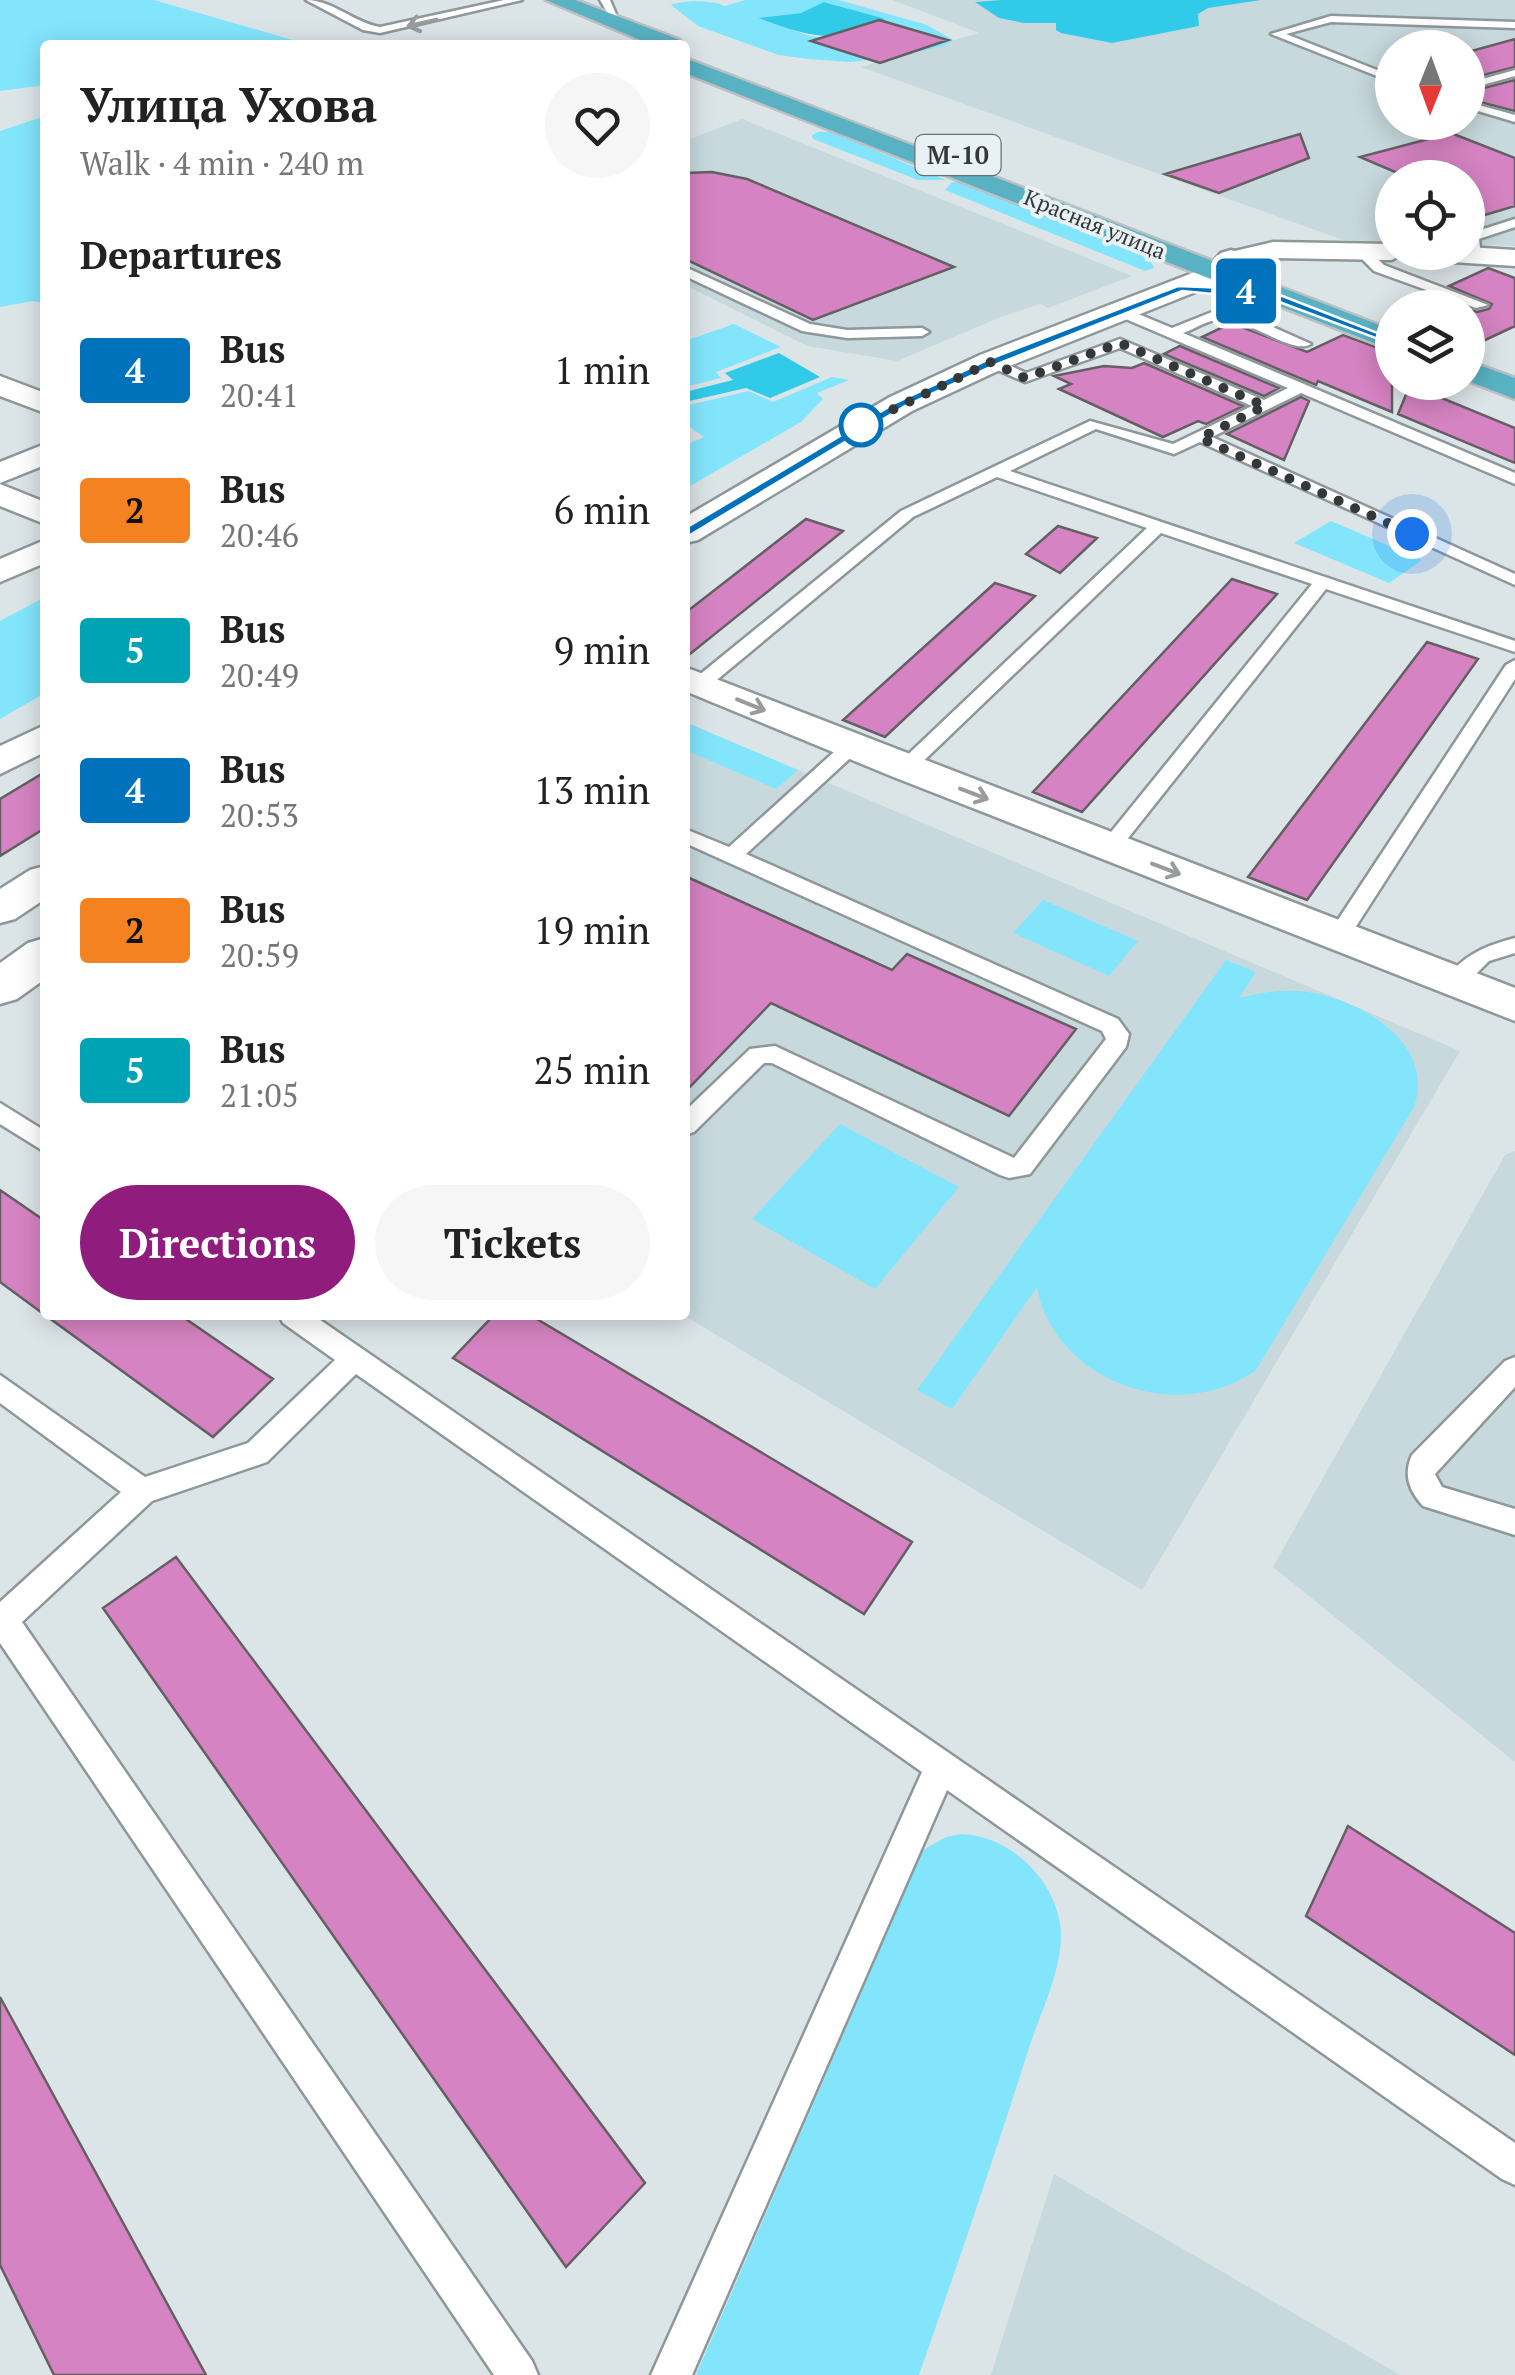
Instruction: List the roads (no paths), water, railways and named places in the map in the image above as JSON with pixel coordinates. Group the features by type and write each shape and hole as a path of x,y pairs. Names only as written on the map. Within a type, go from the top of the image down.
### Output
{"highway":[{"path":"517,0 619,40"},
{"path":"556,0 659,40"},
{"name":"Красная улица","path":"690,52 1199,273 1375,334"},
{"name":"Красная улица","path":"690,67 1150,246"},
{"name":"Красная улица","path":"1199,273 1375,317"},
{"path":"1485,356 1515,368"},
{"path":"1485,377 1515,388"}],"street":[{"path":"1150,246 1167,264 1297,304"},
{"path":"690,505 841,416 926,372 1273,250 1375,251"},
{"path":"1485,256 1515,258"},
{"path":"690,529 865,423 991,362 1119,311 1199,273"},
{"path":"0,386 40,402"},
{"path":"0,474 40,455"},
{"path":"0,494 40,512"},
{"path":"0,572 40,552"},
{"path":"692,681 1515,1005"},
{"path":"0,762 40,739"},
{"path":"0,909 40,883"},
{"path":"0,986 40,958"}],"lane":[{"path":"311,0 366,28 380,30 517,0"},
{"path":"605,0 618,24"},
{"path":"1375,73 1276,34 1331,19 1515,25"},
{"path":"1485,81 1515,73"},
{"path":"1485,110 1515,119"},
{"path":"1485,233 1515,223"},
{"path":"1362,251 1379,268 1440,290"},
{"path":"690,272 807,328 847,334 922,332"},
{"path":"1119,311 1515,479"},
{"path":"1170,334 1218,314 1239,318 1304,344"},
{"path":"991,362 1025,378 1120,343 1265,406"},
{"path":"692,681 907,514 995,471 1096,424 1168,449 1200,438 1300,388"},
{"path":"1200,438 1515,580"},
{"path":"995,471 1515,647"},
{"path":"905,768 1158,526"},
{"path":"1110,847 1322,583"},
{"path":"1338,936 1515,666"},
{"path":"732,856 852,746"},
{"path":"690,836 1110,1025 1118,1040 1021,1168 1009,1168 774,1054 758,1054 690,1121"},
{"path":"1456,982 1480,956 1515,944"},
{"path":"0,1112 40,1140"},
{"path":"299,1320 1515,2166"},
{"path":"354,1358 257,1453 142,1491 1,1621 518,2375"},
{"path":"1515,1369 1422,1464 1421,1470 1426,1490 1433,1497 1515,1522"},
{"path":"0,1387 142,1491"},
{"path":"672,2375 940,1766"}]}
